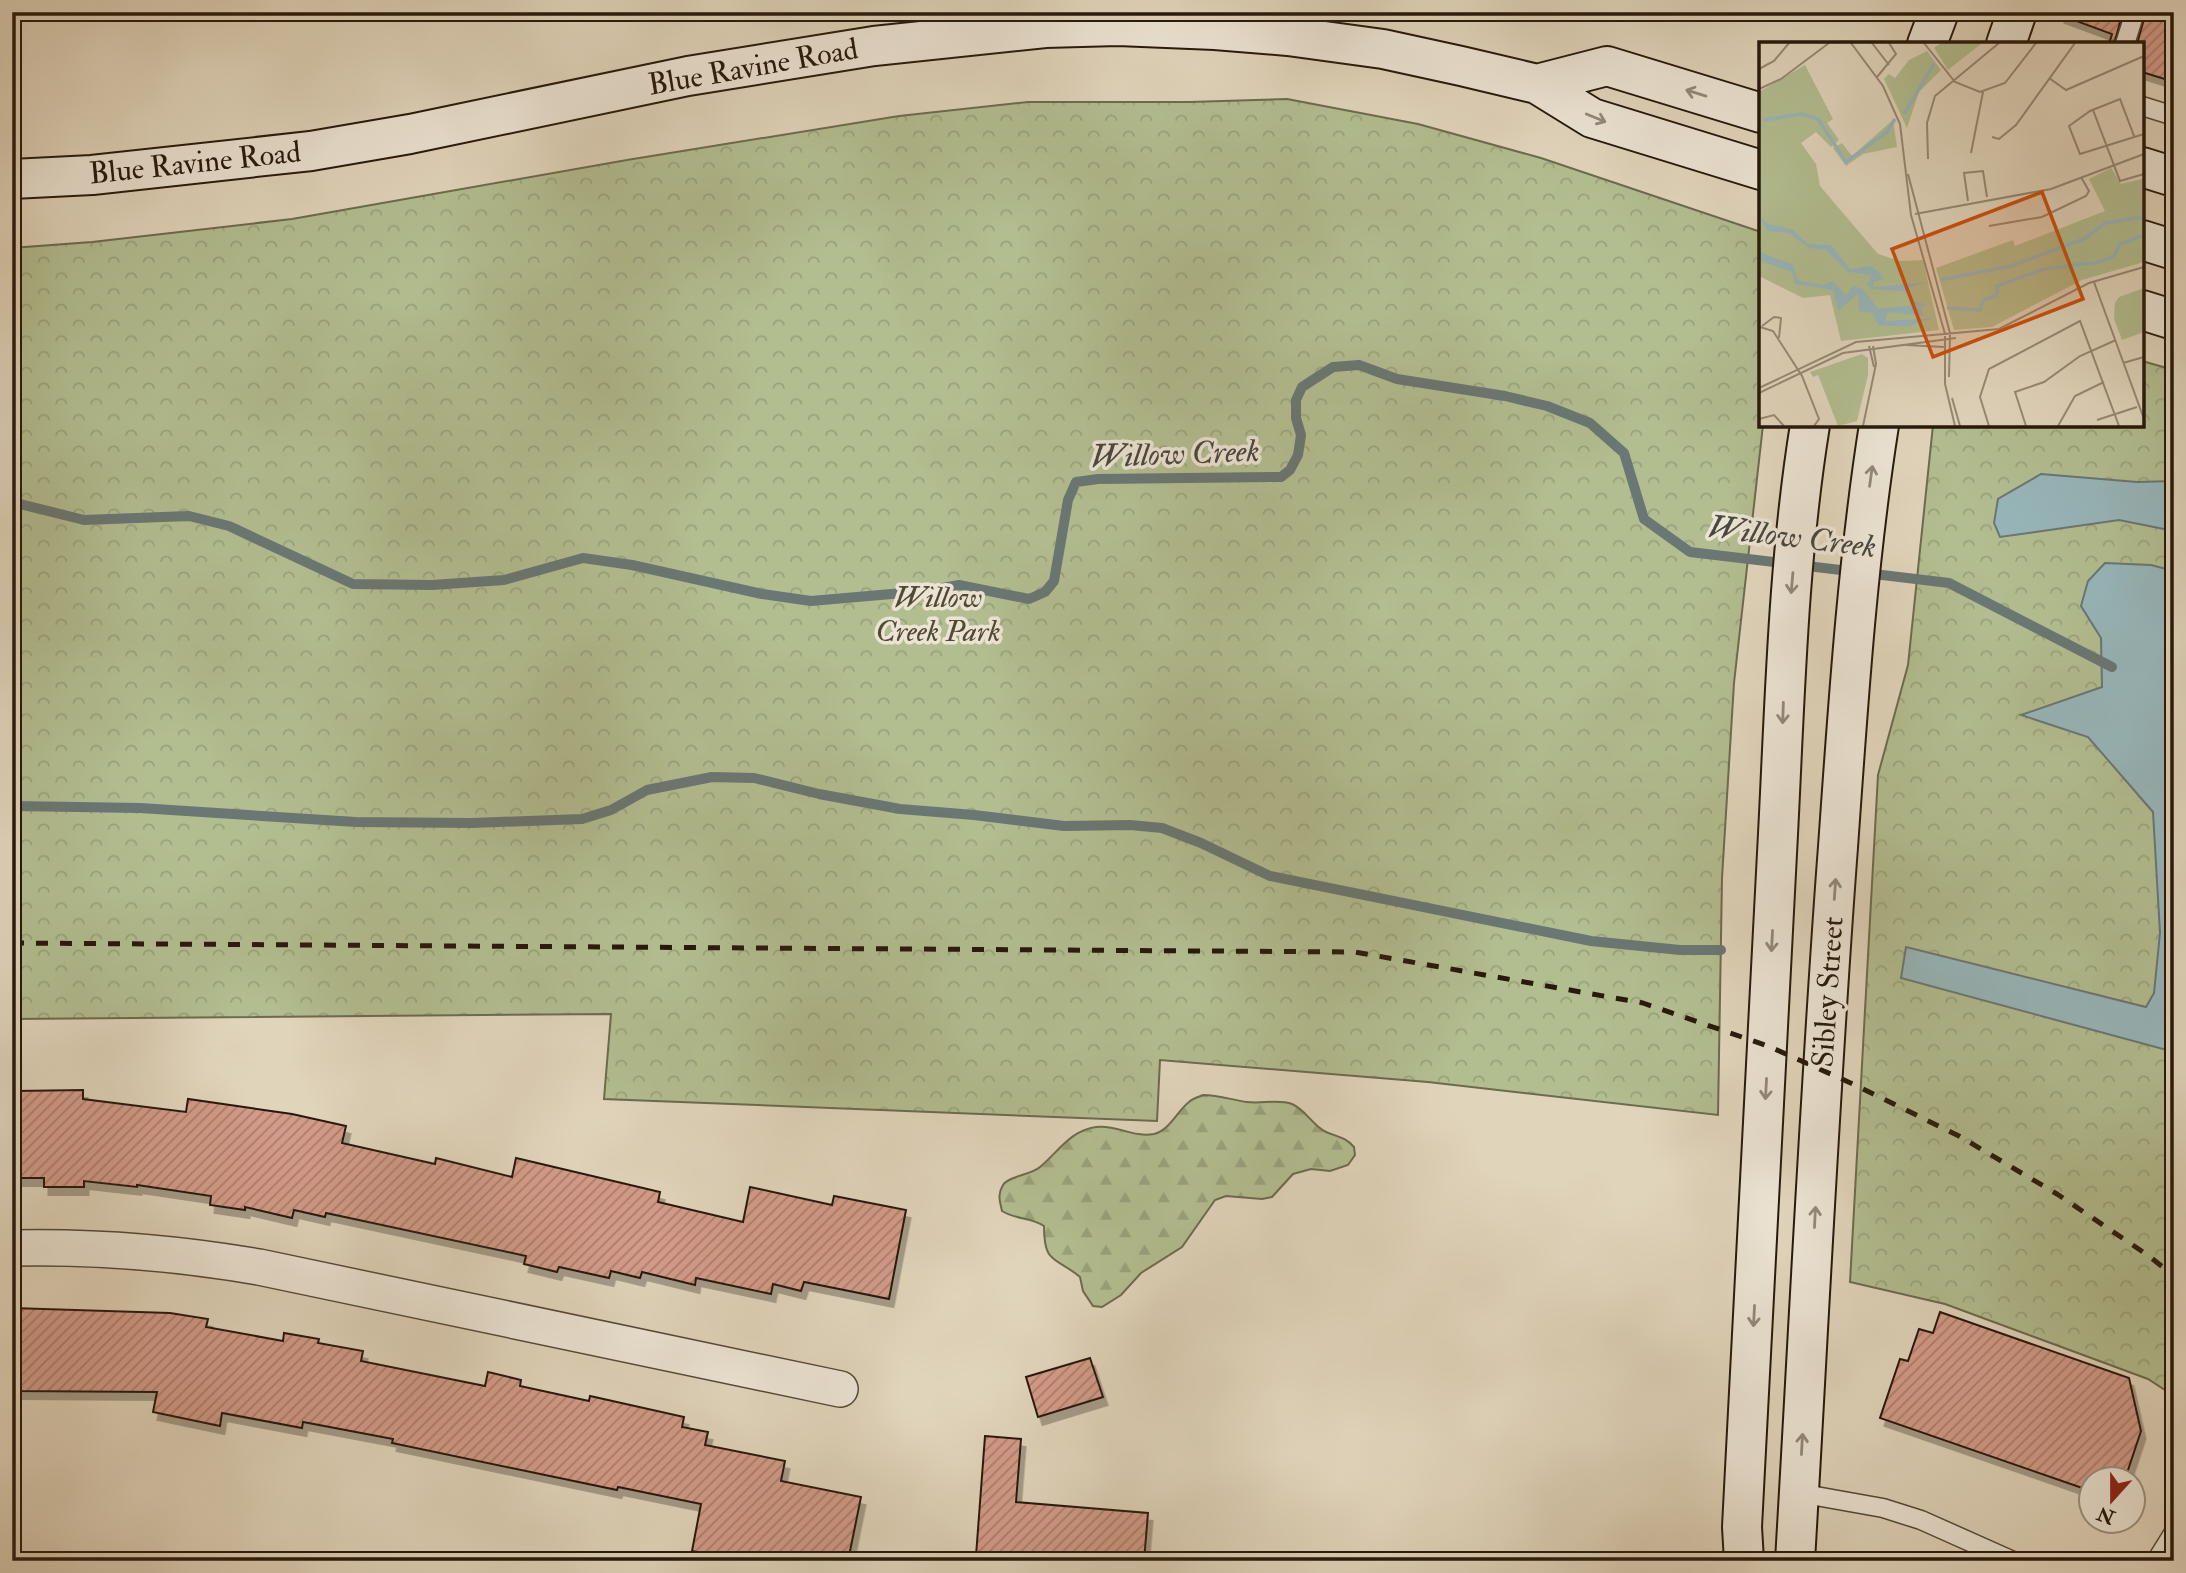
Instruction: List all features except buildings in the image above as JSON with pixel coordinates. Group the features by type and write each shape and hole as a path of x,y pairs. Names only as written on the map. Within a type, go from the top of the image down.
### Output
{"street":[{"path":"1928,42 1939,12"},
{"path":"2007,42 2017,12"},
{"name":"Blue Ravine Road","path":"12,178 92,176 311,151 410,134 701,74 874,46 1045,28 1132,27 1288,36 1383,50 1537,84 1592,118 1759,169"},
{"name":"Blue Ravine Road","path":"1537,84 1607,66 1759,112"},
{"path":"2144,168 2174,177"},
{"path":"2144,311 2174,320"},
{"name":"Sibley Street","path":"1744,1561 1742,1527 1758,1249 1786,645 1797,520 1810,427"},
{"name":"Sibley Street","path":"1795,1561 1825,1030 1852,649 1865,527 1880,427"},
{"path":"12,1248 118,1249 188,1255 259,1267 840,1389"}],"lane":[{"path":"2126,42 2135,12"},
{"path":"2144,106 2172,110"},
{"path":"1799,1493 1896,1512 1921,1520 2013,1561"},
{"path":"2156,1561 2174,1532"}],"green space":[{"name":"Willow Creek Park","path":"1287,99 1418,124 1541,158 1759,231 1759,427 1763,427 1734,683 1722,878 1718,1115 1428,1082 1160,1060 1157,1121 604,1099 611,1014 12,1019 12,248 92,242 292,219 627,160 899,116 1028,102"},
{"path":"2144,362 2174,370 2174,1396 2148,1379 1945,1304 1850,1282 1878,775 1908,665 1933,427 2144,427"},
{"path":"1203,1095 1247,1102 1292,1104 1321,1129 1351,1144 1355,1155 1348,1165 1330,1171 1311,1169 1293,1174 1272,1197 1262,1199 1226,1196 1215,1200 1182,1247 1141,1273 1121,1295 1102,1307 1093,1306 1083,1291 1080,1277 1049,1254 1044,1226 1002,1211 1000,1195 1003,1185 1040,1167 1079,1132 1096,1127 1111,1127 1139,1134 1154,1134 1165,1129 1185,1106"}],"water":[{"path":"2041,474 2137,482 2174,481 2174,531 2119,520 2000,537 1994,523 1998,499"},
{"path":"2105,563 2151,565 2174,571 2174,749 2167,747 2174,766 2174,1052 1901,978 1906,947 2146,1007 2154,993 2160,933 2153,812 2088,737 2021,715 2102,687 2101,638 2081,606 2088,581"}],"waterway":[{"name":"Willow Creek","path":"12,502 84,520 189,516 229,526 353,584 432,585 504,580 583,558 632,565 762,594 811,601 926,591 959,585 1029,599 1045,592 1054,581 1068,500 1076,482 1098,479 1281,477 1290,470 1298,455 1301,435 1296,418 1296,400 1302,387 1333,367 1359,365 1397,379 1505,396 1547,406 1590,423 1624,453 1644,519 1690,552 1949,583 2112,667"},
{"path":"12,806 140,808 356,822 472,823 582,819 611,810 647,790 712,777 754,778 819,794 900,809 1064,826 1130,825 1162,828 1201,843 1270,876 1591,941 1680,950 1721,950"}],"railway":[{"path":"12,943 1355,952 1643,1003 1768,1046 1959,1136 2057,1194 2174,1276"}]}
